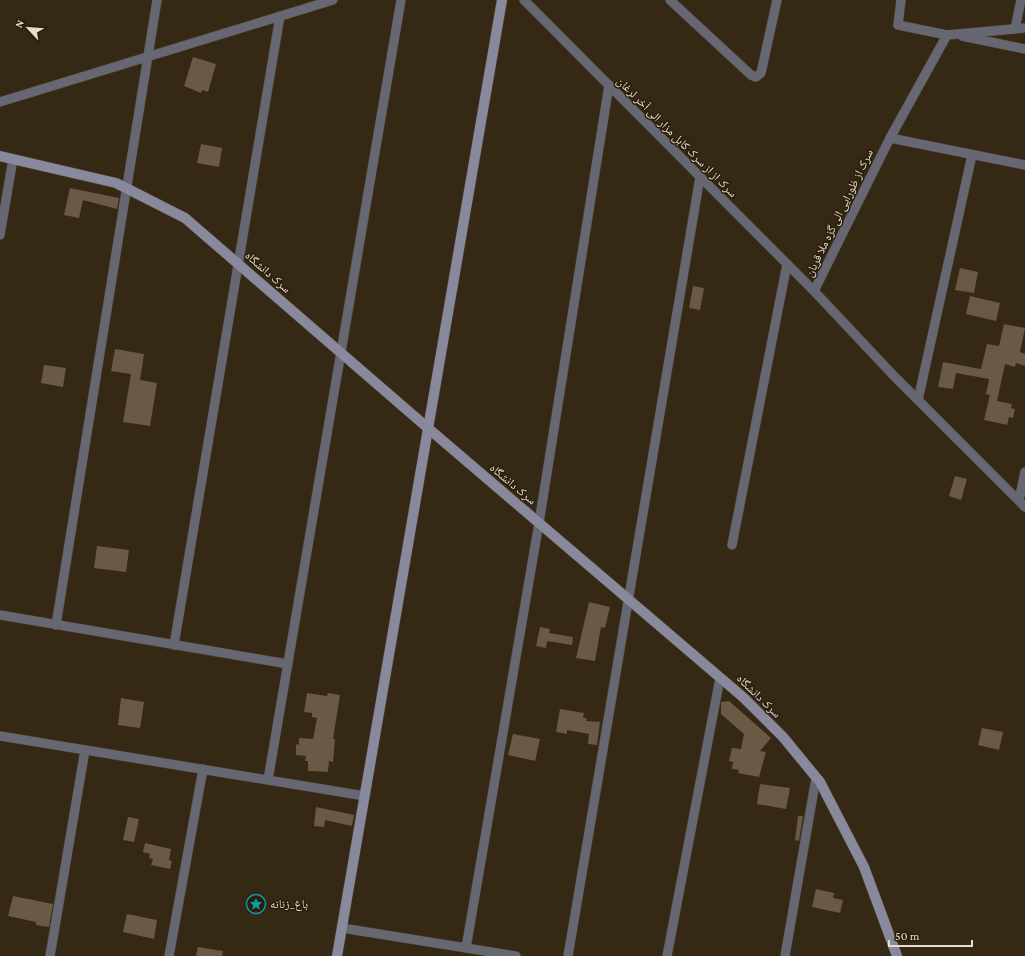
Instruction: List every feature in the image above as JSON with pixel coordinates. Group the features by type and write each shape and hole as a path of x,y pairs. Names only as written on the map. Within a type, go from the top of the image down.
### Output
{"street":[{"path":"56,625 157,0"},
{"path":"0,102 148,55 333,0"},
{"path":"268,780 342,353 400,0"},
{"path":"337,956 502,0"},
{"name":"سرک از از سرک کابل مزار الی آخر لرغان","path":"524,0 814,291"},
{"path":"670,0 751,75 756,77 761,73 777,0"},
{"path":"901,0 898,25 947,35 1025,28"},
{"path":"1015,29 1021,0"},
{"path":"174,645 280,16"},
{"name":"سرک از ظورایی الی گزه ملا قربان","path":"947,35 890,138 814,291 918,400 1022,503"},
{"path":"956,35 1025,49"},
{"path":"466,948 539,523 609,85"},
{"path":"890,138 1025,166"},
{"path":"918,400 972,155"},
{"name":"سرک دانشگاه","path":"0,156 116,183 185,218 744,698 783,737 816,778 864,867 897,956"},
{"path":"0,235 13,159"},
{"path":"568,956 630,600 700,177"},
{"path":"732,544 787,264"},
{"path":"1022,503 1025,472"},
{"path":"0,615 288,664"},
{"path":"667,956 720,678"},
{"path":"0,736 365,796"},
{"path":"50,956 85,750"},
{"path":"169,956 203,769"},
{"path":"785,956 816,778"},
{"path":"342,928 516,956"}],"building":[{"path":"193,57 216,64 208,92 202,90 201,93 184,86"},
{"path":"201,144 222,148 219,167 197,163"},
{"path":"70,188 119,198 117,209 83,200 79,218 64,215"},
{"path":"960,268 978,272 974,293 955,290"},
{"path":"693,286 704,288 700,310 689,308"},
{"path":"970,296 1000,303 996,321 966,314"},
{"path":"1004,324 1025,328 1020,352 1025,354 1025,366 1016,363 1015,367 1005,364 997,401 1012,404 1011,408 1015,409 1013,418 1009,417 1007,425 984,420 990,395 986,394 989,379 956,373 953,389 938,387 943,362 981,369 987,344 999,346"},
{"path":"115,349 144,354 140,380 157,383 150,426 123,422 131,374 111,371"},
{"path":"44,365 66,368 63,387 41,383"},
{"path":"955,476 967,479 961,500 949,496"},
{"path":"97,546 129,550 126,572 94,568"},
{"path":"589,602 610,607 605,628 601,627 595,661 576,658"},
{"path":"540,627 550,629 549,633 573,637 572,645 547,641 546,648 536,646"},
{"path":"307,693 327,696 328,693 340,695 333,739 335,739 333,762 329,761 328,772 308,771 308,761 305,761 306,756 296,755 296,744 299,745 299,738 313,739 317,718 312,717 312,713 304,712"},
{"path":"121,698 144,702 140,728 118,725"},
{"path":"729,701 771,738 760,751 766,752 759,777 738,773 739,770 732,769 733,762 729,761 732,748 741,749 744,734 721,714 721,702"},
{"path":"560,709 584,713 583,718 587,718 586,721 600,722 597,745 588,744 589,734 567,730 567,734 556,732"},
{"path":"982,728 1003,732 999,750 978,745"},
{"path":"513,734 540,739 535,761 508,755"},
{"path":"760,784 790,788 786,809 757,804"},
{"path":"316,807 354,815 352,826 325,820 324,827 314,826"},
{"path":"798,816 803,816 799,841 795,840"},
{"path":"128,817 139,819 134,842 123,840"},
{"path":"145,843 171,849 169,860 172,861 170,869 151,865 153,859 149,858 150,854 143,852"},
{"path":"816,889 834,893 833,898 843,900 840,913 812,907"},
{"path":"13,896 53,904 49,927 36,925 36,922 8,916"},
{"path":"127,914 157,920 154,939 123,932"},
{"path":"198,947 223,951 222,956 196,956"}],"place":[{"name":"باغ_زنانه","path":"256,904"}]}
